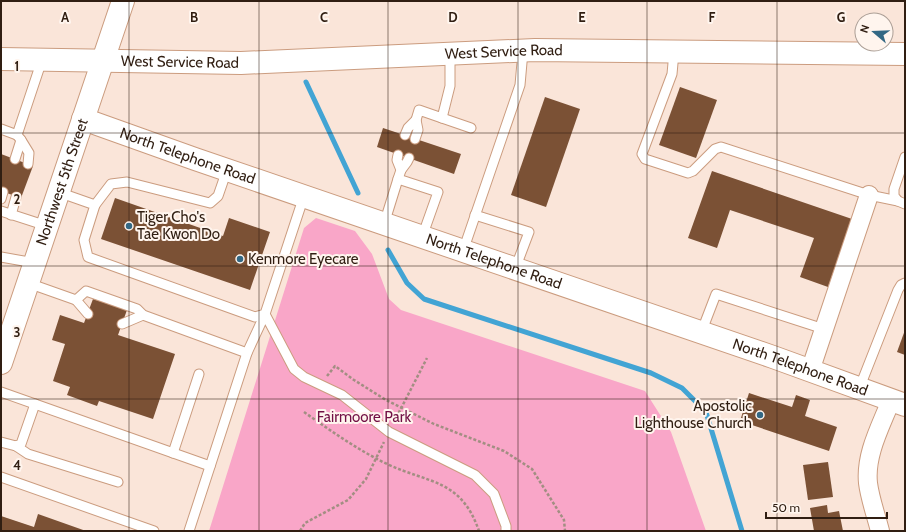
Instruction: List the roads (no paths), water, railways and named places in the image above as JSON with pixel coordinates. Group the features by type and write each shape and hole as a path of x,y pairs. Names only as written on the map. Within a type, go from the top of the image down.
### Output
{"street":[{"name":"Northwest 5th Street","path":"1,363 102,61 124,1"},
{"name":"West Service Road","path":"1,60 240,63 523,51 905,54"},
{"name":"North Telephone Road","path":"83,119 463,252 701,333 898,403"},
{"path":"810,371 869,195"},
{"path":"880,531 870,494 868,470 872,450 898,403"}],"lane":[{"path":"463,252 520,85 523,51"},
{"path":"674,52 672,74 642,154 645,159 688,173 693,171 715,149 721,147 869,195 901,202"},
{"path":"442,118 450,86 450,53"},
{"path":"15,159 19,138 42,60"},
{"path":"405,135 408,128 416,120 420,110 471,128"},
{"path":"415,139 418,130 416,120"},
{"path":"2,132 19,138 29,153 28,164"},
{"path":"398,155 397,160 400,174"},
{"path":"901,202 894,196 894,189 905,157"},
{"path":"380,222 400,174 409,158"},
{"path":"227,170 218,196 210,203 127,182 111,184 95,205 84,240 88,257 255,317 265,314"},
{"path":"400,174 438,192 422,237"},
{"path":"58,192 95,205"},
{"path":"189,531 247,353 265,314 304,196"},
{"path":"11,214 16,197"},
{"path":"1,211 47,226"},
{"path":"475,215 529,232 515,269"},
{"path":"1,257 76,300 88,314"},
{"path":"859,389 898,290 901,285 905,283"},
{"path":"76,300 86,291 137,309 143,315 247,353"},
{"path":"701,333 716,294 824,329"},
{"path":"265,314 294,369 304,377 342,395 389,432 475,475 494,494 506,526 506,531"},
{"path":"122,324 143,315"},
{"path":"173,453 199,374"},
{"path":"1,392 210,466"},
{"path":"16,446 21,444 35,404"},
{"path":"1,442 16,446 28,454 118,482"},
{"path":"1,477 154,531"}],"waterway":[{"path":"306,82 358,193"},
{"path":"388,250 407,283 424,299 651,373 682,388 706,412 742,531"}],"place":[{"name":"Tiger Cho's Tae Kwon Do","path":"129,226"},
{"name":"Kenmore Eyecare","path":"240,259"},
{"name":"Apostolic Lighthouse Church","path":"760,415"}],"park label":[{"name":"Fairmoore Park","path":"364,417"}]}
